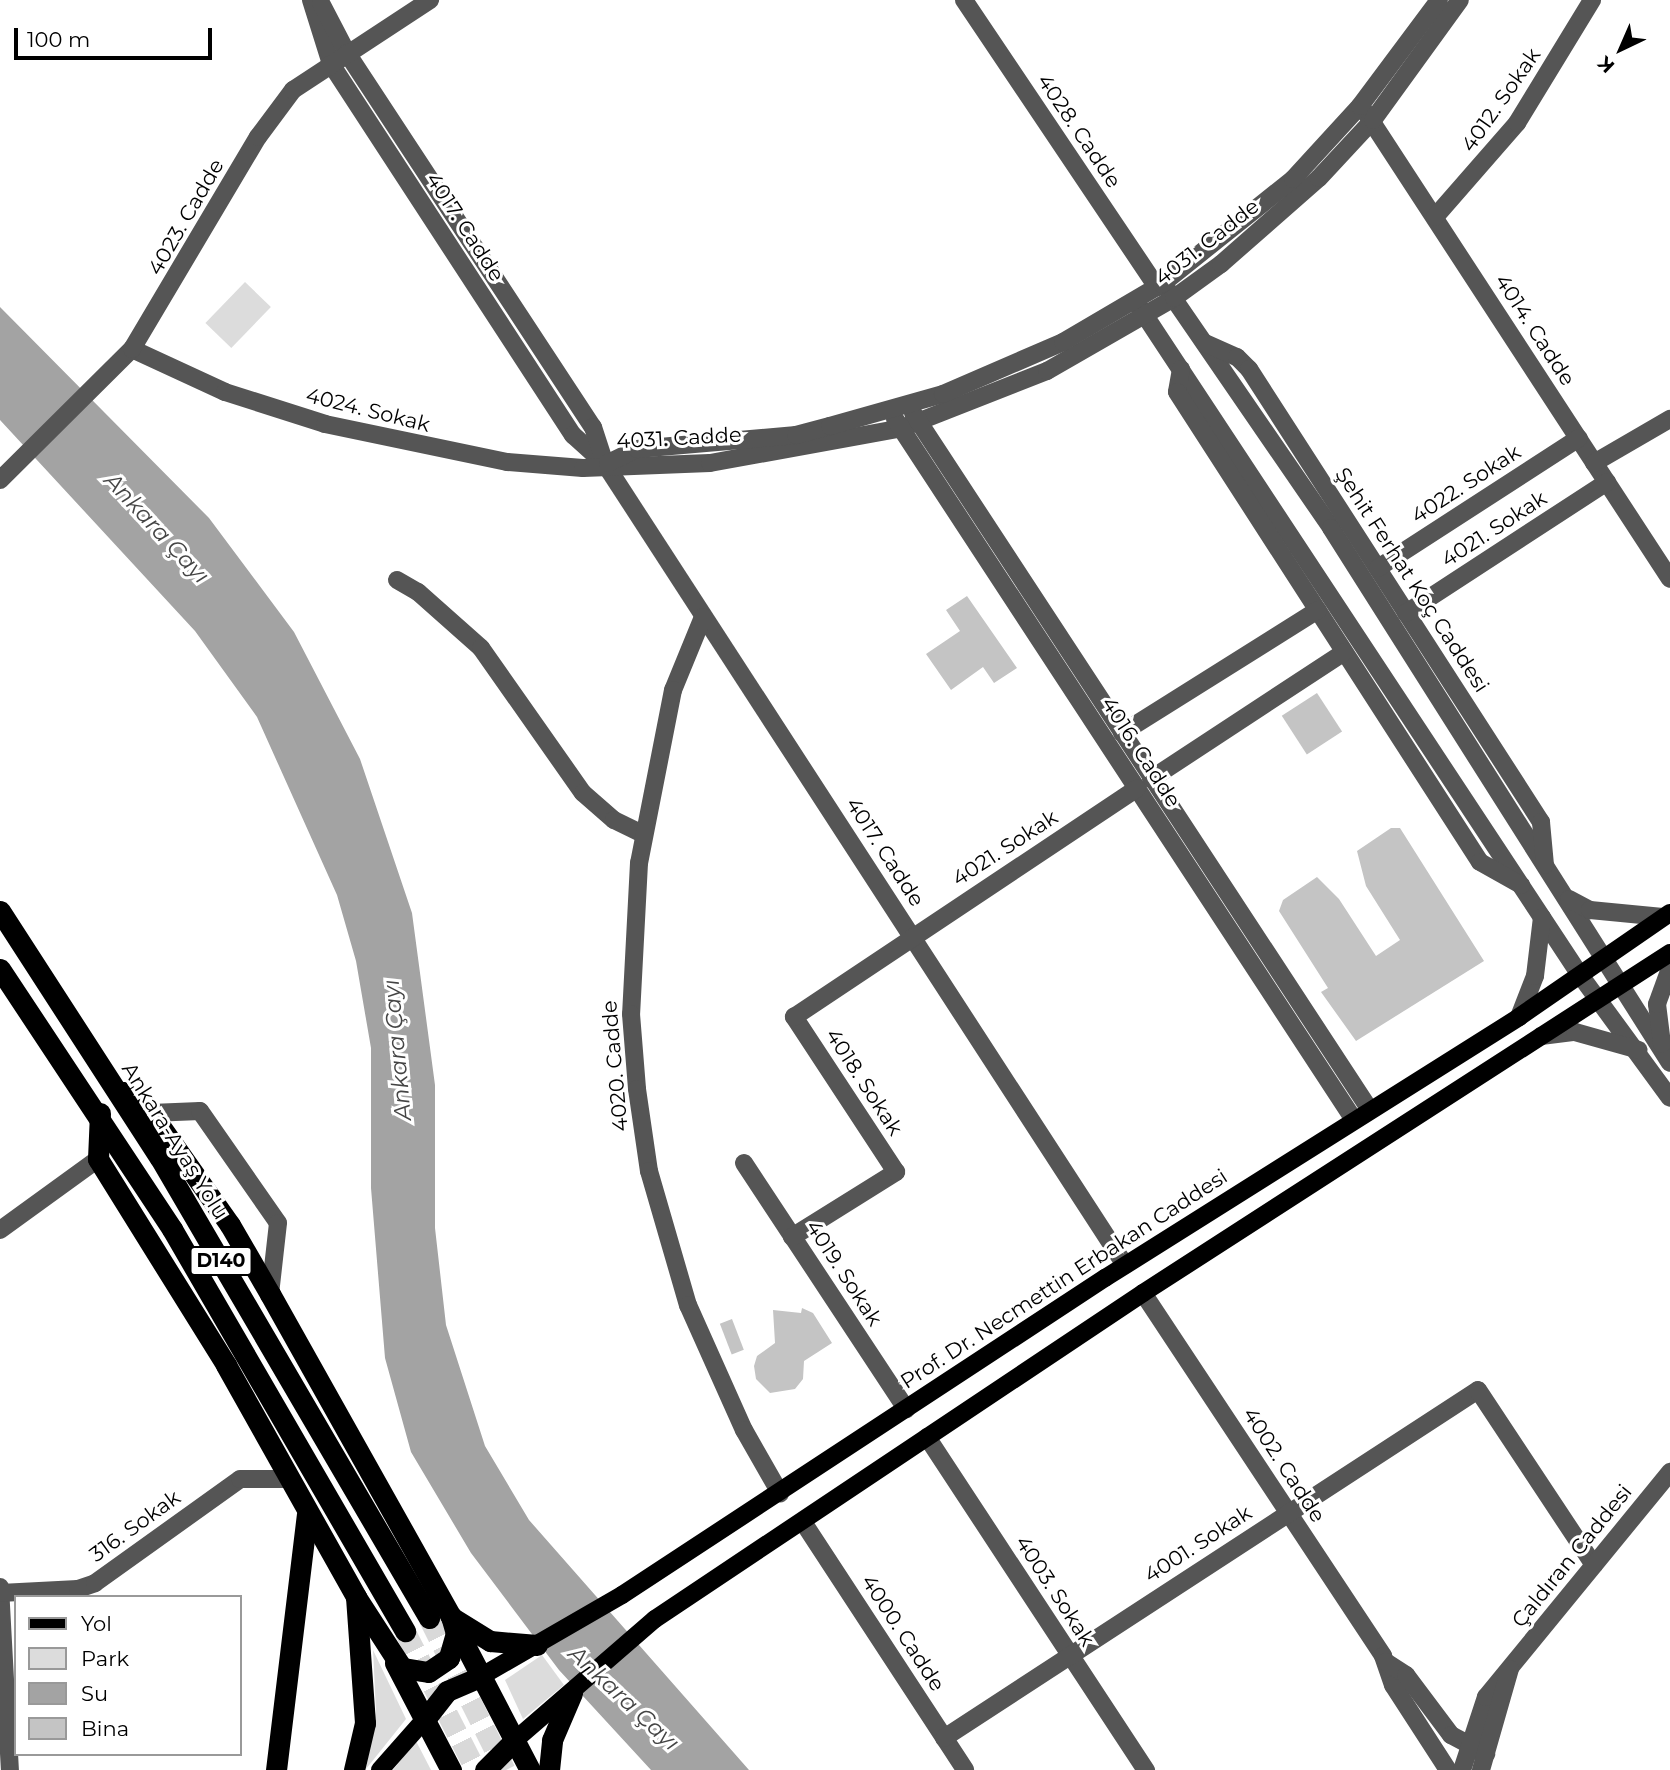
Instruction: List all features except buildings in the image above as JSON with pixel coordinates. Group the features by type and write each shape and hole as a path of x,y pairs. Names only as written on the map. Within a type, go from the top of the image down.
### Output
{"highway":[{"name":"Ankara-Ayaş Yolu","path":"0,911 160,1158 429,1618"},
{"name":"D140","path":"0,969 100,1113 405,1631"},
{"path":"108,1079 151,1114 230,1225 451,1616 530,1770"},
{"path":"100,1113 98,1159 226,1366 307,1515 426,1718 451,1770"},
{"path":"276,1770 307,1515"},
{"path":"354,1770 365,1723 356,1597"},
{"path":"451,1616 490,1641 537,1645"},
{"path":"395,1663 419,1673 443,1664 456,1642 451,1616"},
{"path":"426,1718 447,1691 480,1677"},
{"path":"549,1770 552,1740 572,1693"},
{"path":"485,1770 514,1741"}],"main road":[{"name":"Prof. Dr. Necmettin Erbakan Caddesi","path":"480,1677 622,1595 1125,1265 1518,1017 1667,915"},
{"path":"514,1741 655,1619 1143,1293 1600,998 1619,983 1670,953"},
{"path":"380,1770 426,1718"}],"street":[{"name":"4017. Cadde","path":"311,0 331,64 573,435 605,464"},
{"name":"4017. Cadde","path":"319,0 347,53 593,427 605,464 1125,1265"},
{"name":"4023. Cadde","path":"0,480 132,349 277,108 331,64 430,0"},
{"name":"4028. Cadde","path":"964,0 1160,285"},
{"name":"4031. Cadde","path":"605,464 637,449 796,435 907,405 1023,362 1135,301 1264,205 1360,106 1439,0"},
{"name":"4031. Cadde","path":"605,464 710,463 910,425 1047,371 1174,298 1266,227 1373,120 1460,0"},
{"name":"4012. Sokak","path":"1435,217 1517,123 1592,0"},
{"name":"4014. Cadde","path":"1360,106 1373,120 1670,579"},
{"name":"Şehit Ferhat Koç Caddesi","path":"1160,285 1174,298 1338,538 1668,1060"},
{"path":"1135,301 1580,975 1639,1050 1670,1098"},
{"name":"Şehit Ferhat Koç Caddesi","path":"1205,343 1237,357 1249,369 1541,822 1545,865"},
{"name":"4024. Sokak","path":"132,349 225,392 385,440 508,462 605,464"},
{"path":"1181,369 1177,392 1479,862 1521,885"},
{"name":"4016. Cadde","path":"907,405 910,425 1144,784 1354,1120"},
{"name":"4016. Cadde","path":"890,410 910,425 1122,733 1144,784 1370,1110"},
{"path":"1594,463 1670,419"},
{"name":"4022. Sokak","path":"1378,568 1578,438"},
{"name":"4021. Sokak","path":"1406,613 1607,482"},
{"path":"397,580 418,592 481,648 583,793 614,820 643,834"},
{"path":"1122,733 1318,610"},
{"name":"4020. Cadde","path":"703,617 673,690 643,834 631,1014 649,1171 688,1306 744,1430 780,1493"},
{"name":"4021. Sokak","path":"794,1017 913,935 1344,652"},
{"name":"Şehit Ferhat Koç Caddesi","path":"1562,893 1590,910 1667,915"},
{"path":"1518,1017 1535,976 1542,917"},
{"path":"1668,1060 1657,1004 1670,969"},
{"name":"4018. Sokak","path":"793,1237 896,1172 794,1017"},
{"path":"1541,1036 1575,1032 1639,1050"},
{"path":"151,1114 200,1111 278,1223 270,1294"},
{"path":"0,1230 98,1159"},
{"name":"4019. Sokak","path":"744,1163 906,1409"},
{"name":"4002. Cadde","path":"1143,1293 1387,1662 1393,1685 1448,1770"},
{"name":"4001. Sokak","path":"944,1738 1478,1390 1594,1565"},
{"name":"4003. Sokak","path":"927,1437 1146,1770"},
{"name":"Çaldıran Caddesi","path":"1478,1757 1486,1697 1670,1472"},
{"name":"316. Sokak","path":"0,1593 79,1589 96,1583 240,1479 288,1479"},
{"name":"4000. Cadde","path":"803,1522 965,1770"},
{"path":"0,1587 9,1770"},
{"name":"4002. Cadde","path":"1387,1662 1406,1675 1438,1721 1478,1757"},
{"path":"1462,1770 1478,1757"}],"green space":[{"path":"245,282 271,307 231,348 205,323"},
{"path":"373,1650 406,1719 366,1769 376,1712"},
{"path":"542,1655 564,1685 523,1719 505,1680"},
{"path":"416,1741 431,1770 393,1770"}],"water":[{"name":"Ankara Çayı","path":"0,307 209,518 294,632 360,759 412,913 435,1085 435,1228 446,1325 485,1446 529,1520 749,1770 651,1770 559,1670 471,1553 411,1452 385,1358 371,1188 371,1048 356,961 337,895 257,717 195,631 0,420"}],"tunnel":[{"path":"429,1618 505,1770"},
{"path":"405,1631 476,1770"}]}
